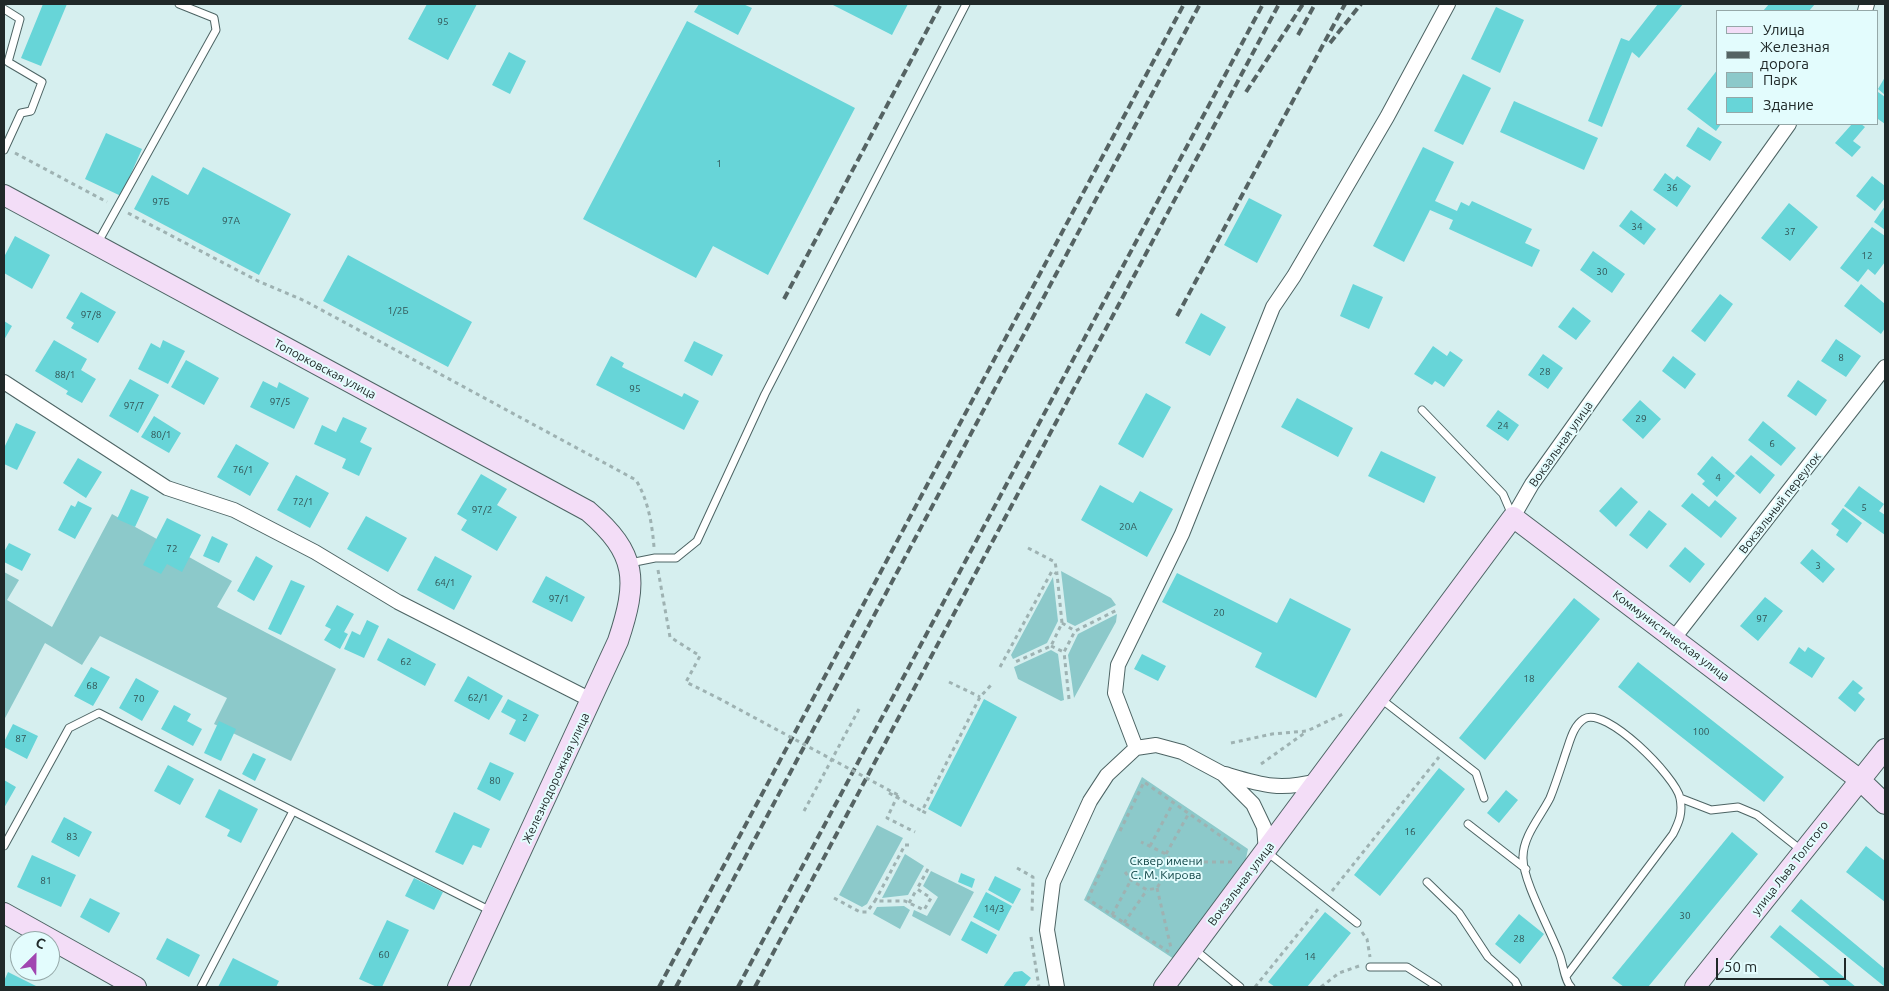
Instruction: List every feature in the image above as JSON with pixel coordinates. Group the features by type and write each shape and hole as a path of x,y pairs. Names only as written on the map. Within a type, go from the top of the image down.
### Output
{"street":[{"path":"1136,748 1115,693 1118,665 1182,534 1272,307 1294,276 1372,142 1448,4"},
{"name":"Вокзальная улица","path":"1164,987 1513,517 1532,484 1788,125"},
{"name":"Топорковская улица","path":"4,195 588,511 609,529 623,549 629,563"},
{"name":"Вокзальный переулок","path":"1674,638 1885,367"},
{"path":"4,382 167,488 234,510 315,552 398,602 592,700"},
{"name":"Коммунистическая улица","path":"1513,517 1829,756 1860,780 1885,804"},
{"name":"Железнодорожная улица","path":"458,987 494,913 618,641 627,612 631,586 629,563"},
{"path":"1057,987 1047,930 1053,882 1090,801 1107,775 1136,748 1156,745 1182,752 1223,774 1265,785 1293,787 1317,781"},
{"name":"улица Льва Толстого","path":"1696,987 1885,749"},
{"path":"1223,774 1253,804 1264,827 1266,851"},
{"path":"4,913 136,987"}],"lane":[{"path":"97,244 216,30 214,18 179,4"},
{"path":"629,563 655,558 676,558 697,541 765,394 966,4"},
{"path":"4,9 20,19 8,62 42,82 31,111 21,113 4,149"},
{"path":"1422,410 1503,494 1513,517"},
{"path":"1380,698 1476,773 1484,798"},
{"path":"4,846 69,728 99,713 494,913"},
{"path":"1566,975 1673,834 1682,816 1680,798 1675,784 1654,759 1620,731 1603,720 1591,716 1583,719 1574,731 1550,798 1527,840 1523,857 1569,987"},
{"path":"1680,798 1711,810 1738,807 1757,815 1803,852"},
{"path":"201,987 293,811"},
{"path":"1468,824 1526,869"},
{"path":"1266,851 1357,923"},
{"path":"1427,882 1459,913 1488,957 1515,981 1518,987"},
{"path":"1193,948 1240,987"},
{"path":"1370,967 1407,967 1438,987"}],"path":[{"path":"4,149 258,282 305,302 636,480 643,491 651,522 655,558 670,637 700,656 686,682 898,796 887,818 915,832"},
{"path":"1013,663 1051,646 1062,623 1055,562 1028,548"},
{"path":"1000,667 1052,571 1057,574"},
{"path":"1069,699 1064,652 1075,631 1117,610"},
{"path":"1062,623 1075,631"},
{"path":"1051,646 1064,652"},
{"path":"949,682 980,697"},
{"path":"889,793 924,812 980,697 992,684"},
{"path":"804,811 859,709"},
{"path":"1261,764 1307,731 1346,713 1356,712 1366,715"},
{"path":"1231,743 1272,734 1307,731"},
{"path":"1255,987 1446,750"},
{"path":"1120,831 1144,782 1242,851 1241,856"},
{"path":"1150,846 1173,803"},
{"path":"1166,854 1189,813"},
{"path":"1141,842 1166,854 1172,862"},
{"path":"834,898 860,912 867,912 905,845 909,845"},
{"path":"1106,860 1088,899 1173,955 1157,888 1172,862"},
{"path":"1172,862 1240,862"},
{"path":"909,903 928,869"},
{"path":"1125,872 1131,880 1147,890 1157,888"},
{"path":"1112,915 1131,880"},
{"path":"874,901 909,903 924,910 931,898 917,889"},
{"path":"1124,923 1147,890"},
{"path":"1321,987 1339,973 1360,966 1370,967 1367,939 1357,923"}],"green space":[{"path":"112,514 232,581 217,607 336,669 291,761 214,724 227,698 100,636 82,665 45,643 4,720 4,572 19,580 7,600 52,627"},
{"path":"1061,571 1111,598 1116,605 1075,626 1067,622"},
{"path":"1053,577 1058,621 1047,643 1013,659 1011,655"},
{"path":"1117,614 1116,622 1074,698 1068,655 1078,634"},
{"path":"1051,650 1058,654 1064,700 1061,701 1018,679 1014,667"},
{"name":"Сквер имени С. М. Кирова","path":"1142,777 1248,849 1245,863 1174,959 1084,900"},
{"path":"877,825 903,838 867,904 862,907 839,895"},
{"path":"905,854 924,866 908,895 882,898"},
{"path":"931,871 974,892 950,936 912,916 914,910 927,916 938,897 923,886"},
{"path":"904,906 910,910 900,929 873,914 877,907"}],"building":[{"path":"43,4 67,4 41,66 21,58"},
{"path":"427,4 477,4 448,60 408,39"},
{"path":"699,4 743,4 752,8 738,35 694,12"},
{"path":"831,4 908,4 892,35"},
{"path":"1658,4 1683,4 1639,58 1632,52 1602,127 1588,121 1621,38 1629,41"},
{"path":"1769,4 1815,4 1810,10 1764,10"},
{"path":"1496,7 1524,20 1500,73 1471,59"},
{"path":"687,21 855,108 768,275 713,246 696,278 583,219"},
{"path":"509,52 526,61 510,94 492,85"},
{"path":"1716,72 1716,125 1720,125 1716,131 1687,109"},
{"path":"1463,74 1491,88 1463,145 1434,131"},
{"path":"1885,77 1885,95 1879,90"},
{"path":"1879,93 1885,97 1885,124 1879,120"},
{"path":"1514,101 1598,138 1584,170 1500,132"},
{"path":"1851,125 1862,125 1865,127 1853,141 1861,147 1852,157 1835,143"},
{"path":"1698,127 1722,142 1710,161 1686,146"},
{"path":"106,133 142,149 121,196 85,179"},
{"path":"1423,147 1454,162 1435,201 1457,211 1461,202 1469,206 1472,201 1532,229 1525,243 1540,250 1532,267 1449,229 1453,220 1430,210 1404,262 1373,246"},
{"path":"203,167 291,214 259,275 134,209 152,175 188,195"},
{"path":"1665,173 1674,180 1677,176 1691,186 1677,207 1653,190"},
{"path":"1872,176 1885,186 1885,198 1875,211 1856,196"},
{"path":"1249,198 1282,215 1257,263 1224,245"},
{"path":"1789,203 1818,227 1790,261 1761,238"},
{"path":"1885,206 1885,230 1874,222"},
{"path":"1631,210 1656,229 1644,245 1619,226"},
{"path":"1872,227 1885,236 1885,262 1875,275 1868,269 1858,282 1840,268"},
{"path":"15,236 50,255 32,289 4,273 4,257"},
{"path":"1593,251 1625,274 1612,293 1580,270"},
{"path":"348,255 472,322 448,367 323,301"},
{"path":"1353,284 1383,297 1369,329 1340,316"},
{"path":"1861,284 1885,304 1885,328 1881,334 1844,306"},
{"path":"81,292 116,312 98,343 71,328 74,323 66,318"},
{"path":"1720,294 1733,304 1705,342 1691,331"},
{"path":"1573,307 1591,321 1576,340 1558,327"},
{"path":"1201,313 1226,327 1210,356 1185,343"},
{"path":"4,321 12,326 4,340"},
{"path":"1836,339 1861,356 1846,377 1821,361"},
{"path":"54,340 87,359 81,370 96,379 82,403 66,394 68,391 35,371"},
{"path":"163,340 185,351 168,384 138,369 151,343 160,348"},
{"path":"694,341 723,355 712,376 684,361"},
{"path":"1433,346 1447,356 1450,351 1463,360 1444,387 1435,381 1432,385 1414,374"},
{"path":"1543,354 1563,368 1548,389 1528,375"},
{"path":"611,356 624,363 622,367 682,397 684,393 699,401 684,430 596,385"},
{"path":"1673,356 1696,374 1685,389 1662,371"},
{"path":"186,360 219,378 204,405 171,387"},
{"path":"130,379 159,395 138,433 109,416"},
{"path":"1798,380 1827,400 1816,416 1787,396"},
{"path":"263,381 277,388 279,382 309,398 294,429 250,407"},
{"path":"1146,393 1171,407 1143,458 1118,444"},
{"path":"1297,398 1353,428 1338,457 1281,427"},
{"path":"1640,400 1661,419 1643,439 1622,420"},
{"path":"1498,410 1519,425 1508,441 1486,426"},
{"path":"154,416 181,433 169,453 141,437"},
{"path":"343,417 367,428 360,442 372,448 359,476 342,468 346,459 314,444 322,425 336,432"},
{"path":"1763,421 1796,448 1781,466 1748,440"},
{"path":"16,423 36,432 17,470 4,464 4,448"},
{"path":"236,444 269,463 250,496 217,477"},
{"path":"1381,451 1436,477 1424,503 1368,476"},
{"path":"1751,455 1775,475 1760,494 1735,473"},
{"path":"1712,456 1735,476 1717,497 1702,484 1705,481 1697,474"},
{"path":"78,458 102,472 86,498 63,483"},
{"path":"481,474 507,489 497,505 517,517 497,551 461,530 467,520 457,514"},
{"path":"296,475 329,493 310,528 277,510"},
{"path":"1100,485 1133,503 1140,491 1173,509 1147,557 1081,520"},
{"path":"1859,486 1884,504 1879,511 1885,515 1885,535 1844,506"},
{"path":"1621,487 1638,502 1616,527 1599,511"},
{"path":"131,489 149,497 135,527 117,519"},
{"path":"1692,493 1709,507 1715,500 1737,518 1721,538 1681,506"},
{"path":"78,501 92,508 75,539 58,530 71,505 75,507"},
{"path":"1843,508 1862,523 1847,543 1836,535 1839,530 1831,524"},
{"path":"1649,510 1667,524 1647,549 1629,535"},
{"path":"366,516 407,538 388,572 347,549"},
{"path":"167,518 201,535 182,572 167,564 161,574 143,565"},
{"path":"212,536 228,544 219,563 203,556"},
{"path":"9,543 31,554 22,571 4,562 4,552"},
{"path":"1685,547 1705,564 1690,583 1669,566"},
{"path":"1812,549 1835,569 1823,583 1800,563"},
{"path":"256,556 273,566 254,601 237,591"},
{"path":"435,556 472,576 454,610 417,590"},
{"path":"1177,573 1277,623 1290,598 1351,629 1316,698 1255,667 1262,653 1162,602"},
{"path":"546,576 585,597 572,622 532,602"},
{"path":"291,580 305,586 281,635 268,629"},
{"path":"1765,597 1783,611 1758,641 1740,626"},
{"path":"1574,598 1600,619 1485,760 1459,738"},
{"path":"337,605 354,614 344,632 348,634 340,649 324,640 331,629 325,626"},
{"path":"367,620 379,626 364,658 344,649 352,631 360,635"},
{"path":"388,638 436,664 425,686 377,660"},
{"path":"1799,647 1805,652 1808,647 1825,658 1812,678 1789,663"},
{"path":"1142,654 1166,666 1158,681 1134,669"},
{"path":"1638,662 1784,777 1764,802 1618,687"},
{"path":"91,667 110,677 93,706 74,696"},
{"path":"468,676 503,696 489,720 454,701"},
{"path":"136,678 159,691 142,721 119,708"},
{"path":"1853,680 1863,688 1858,693 1865,699 1855,712 1838,698"},
{"path":"508,699 539,715 525,742 509,734 516,720 501,712"},
{"path":"984,699 1017,717 961,827 928,809"},
{"path":"174,705 191,714 187,721 202,729 193,746 161,729"},
{"path":"219,721 236,729 221,761 204,753"},
{"path":"13,724 38,736 27,759 4,747 4,742"},
{"path":"253,753 266,759 255,781 242,774"},
{"path":"490,762 514,773 500,801 477,789"},
{"path":"168,765 194,779 180,805 154,791"},
{"path":"1439,768 1465,789 1380,896 1354,875"},
{"path":"4,780 16,787 4,808"},
{"path":"219,789 258,809 241,843 227,836 230,830 205,817"},
{"path":"1506,790 1518,800 1499,823 1487,813"},
{"path":"454,812 490,829 481,848 473,845 463,865 435,852"},
{"path":"64,817 92,832 79,857 51,842"},
{"path":"1732,832 1758,854 1648,987 1624,987 1612,978"},
{"path":"1866,846 1885,861 1885,902 1846,872"},
{"path":"32,855 76,875 61,907 17,887"},
{"path":"961,873 975,879 972,888 958,882"},
{"path":"995,876 1021,889 1013,904 988,890"},
{"path":"414,878 443,892 434,910 405,896"},
{"path":"986,892 1012,906 999,931 973,917"},
{"path":"90,898 120,913 109,933 80,917"},
{"path":"1801,899 1885,969 1885,987 1791,911"},
{"path":"1325,912 1351,933 1307,987 1275,987 1268,982"},
{"path":"1519,914 1544,934 1520,964 1495,944"},
{"path":"387,920 409,930 382,987 377,987 359,979"},
{"path":"971,921 997,935 987,954 961,940"},
{"path":"1780,925 1856,987 1831,987 1770,937"},
{"path":"167,938 200,955 189,977 156,959"},
{"path":"233,958 279,981 276,987 218,987"},
{"path":"1022,971 1031,978 1024,987 1003,987 1014,972"},
{"path":"8,972 10,973 10,981 26,981 38,987 4,987 4,981"}],"railway":[{"path":"784,299 941,4"},
{"path":"659,987 1184,4"},
{"path":"676,987 1200,4"},
{"path":"738,987 1263,4"},
{"path":"755,987 1279,4"},
{"path":"1246,92 1303,4"},
{"path":"1298,35 1315,4"},
{"path":"1177,316 1345,4"},
{"path":"1330,43 1361,4"}]}
